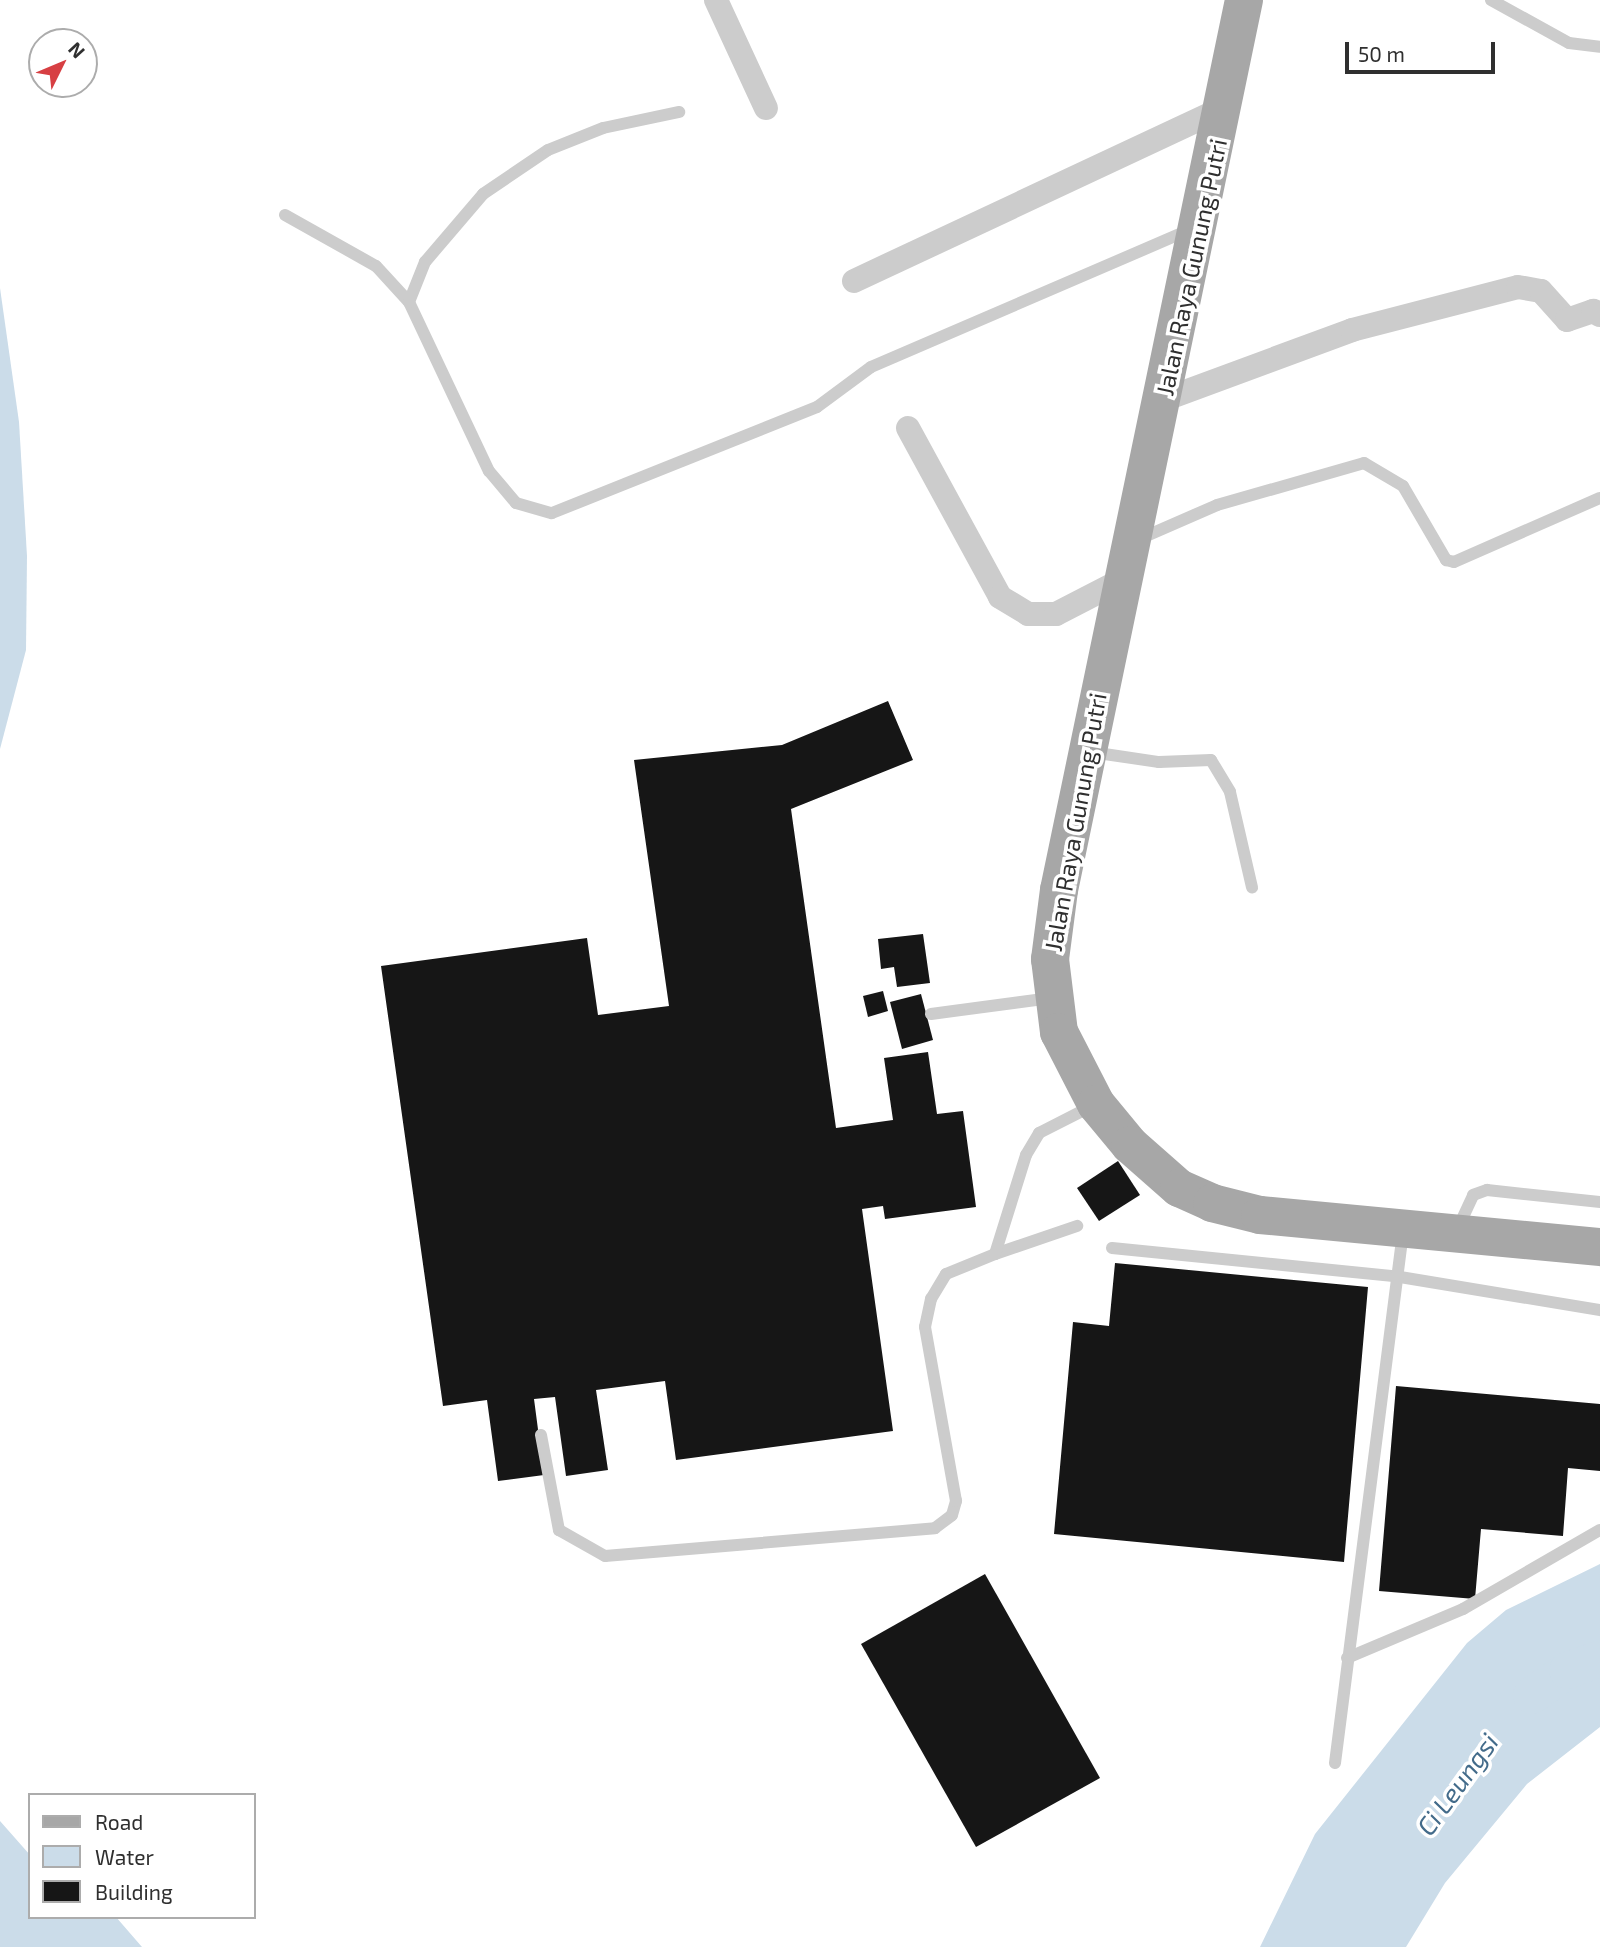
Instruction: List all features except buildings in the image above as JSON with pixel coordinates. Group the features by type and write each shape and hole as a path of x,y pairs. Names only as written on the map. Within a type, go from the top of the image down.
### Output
{"main road":[{"name":"Jalan Raya Gunung Putri","path":"1244,0 1201,225 1120,580 1059,890 1051,998 1059,1032 1097,1104 1159,1173 1212,1203 1260,1215 1457,1230 1600,1247"}],"street":[{"path":"716,0 766,108"},
{"path":"854,281 1224,108"},
{"path":"1163,400 1352,330 1518,287 1541,291 1567,320 1593,311 1600,315"},
{"path":"908,428 1000,597 1028,614 1056,614 1120,580"}],"lane":[{"path":"1491,0 1569,43 1600,47"},
{"path":"409,302 425,262 483,194 548,150 603,128 679,112"},
{"path":"285,215 376,266 409,302 489,471 516,503 552,513 817,407 871,367 1201,225"},
{"path":"1129,543 1217,506 1364,463 1403,486 1446,559 1454,562 1600,498"},
{"path":"1086,751 1159,761 1211,760 1230,792 1252,887"},
{"path":"930,1014 1051,998"},
{"path":"995,1254 1026,1155 1039,1133 1097,1104"},
{"path":"1457,1230 1473,1195 1487,1191 1600,1202"},
{"path":"541,1435 559,1530 605,1556 935,1528 952,1515 956,1501 925,1327 931,1299 946,1274 1076,1226"},
{"path":"1335,1763 1394,1276 1405,1227"},
{"path":"1112,1248 1394,1276 1600,1310"},
{"path":"1348,1658 1463,1609 1600,1530"}],"water":[{"path":"0,288 19,422 27,556 26,650 0,749"},
{"path":"1600,1564 1600,1658 1590,1662 1600,1659 1600,1727 1527,1784 1445,1883 1406,1947 1260,1947 1315,1834 1467,1643 1506,1610"},
{"path":"0,1821 28,1853 28,1919 118,1919 142,1947 0,1947"}],"waterway":[{"name":"Ci Leungsi","path":"1531,1695 1567,1670 1600,1658"}]}
